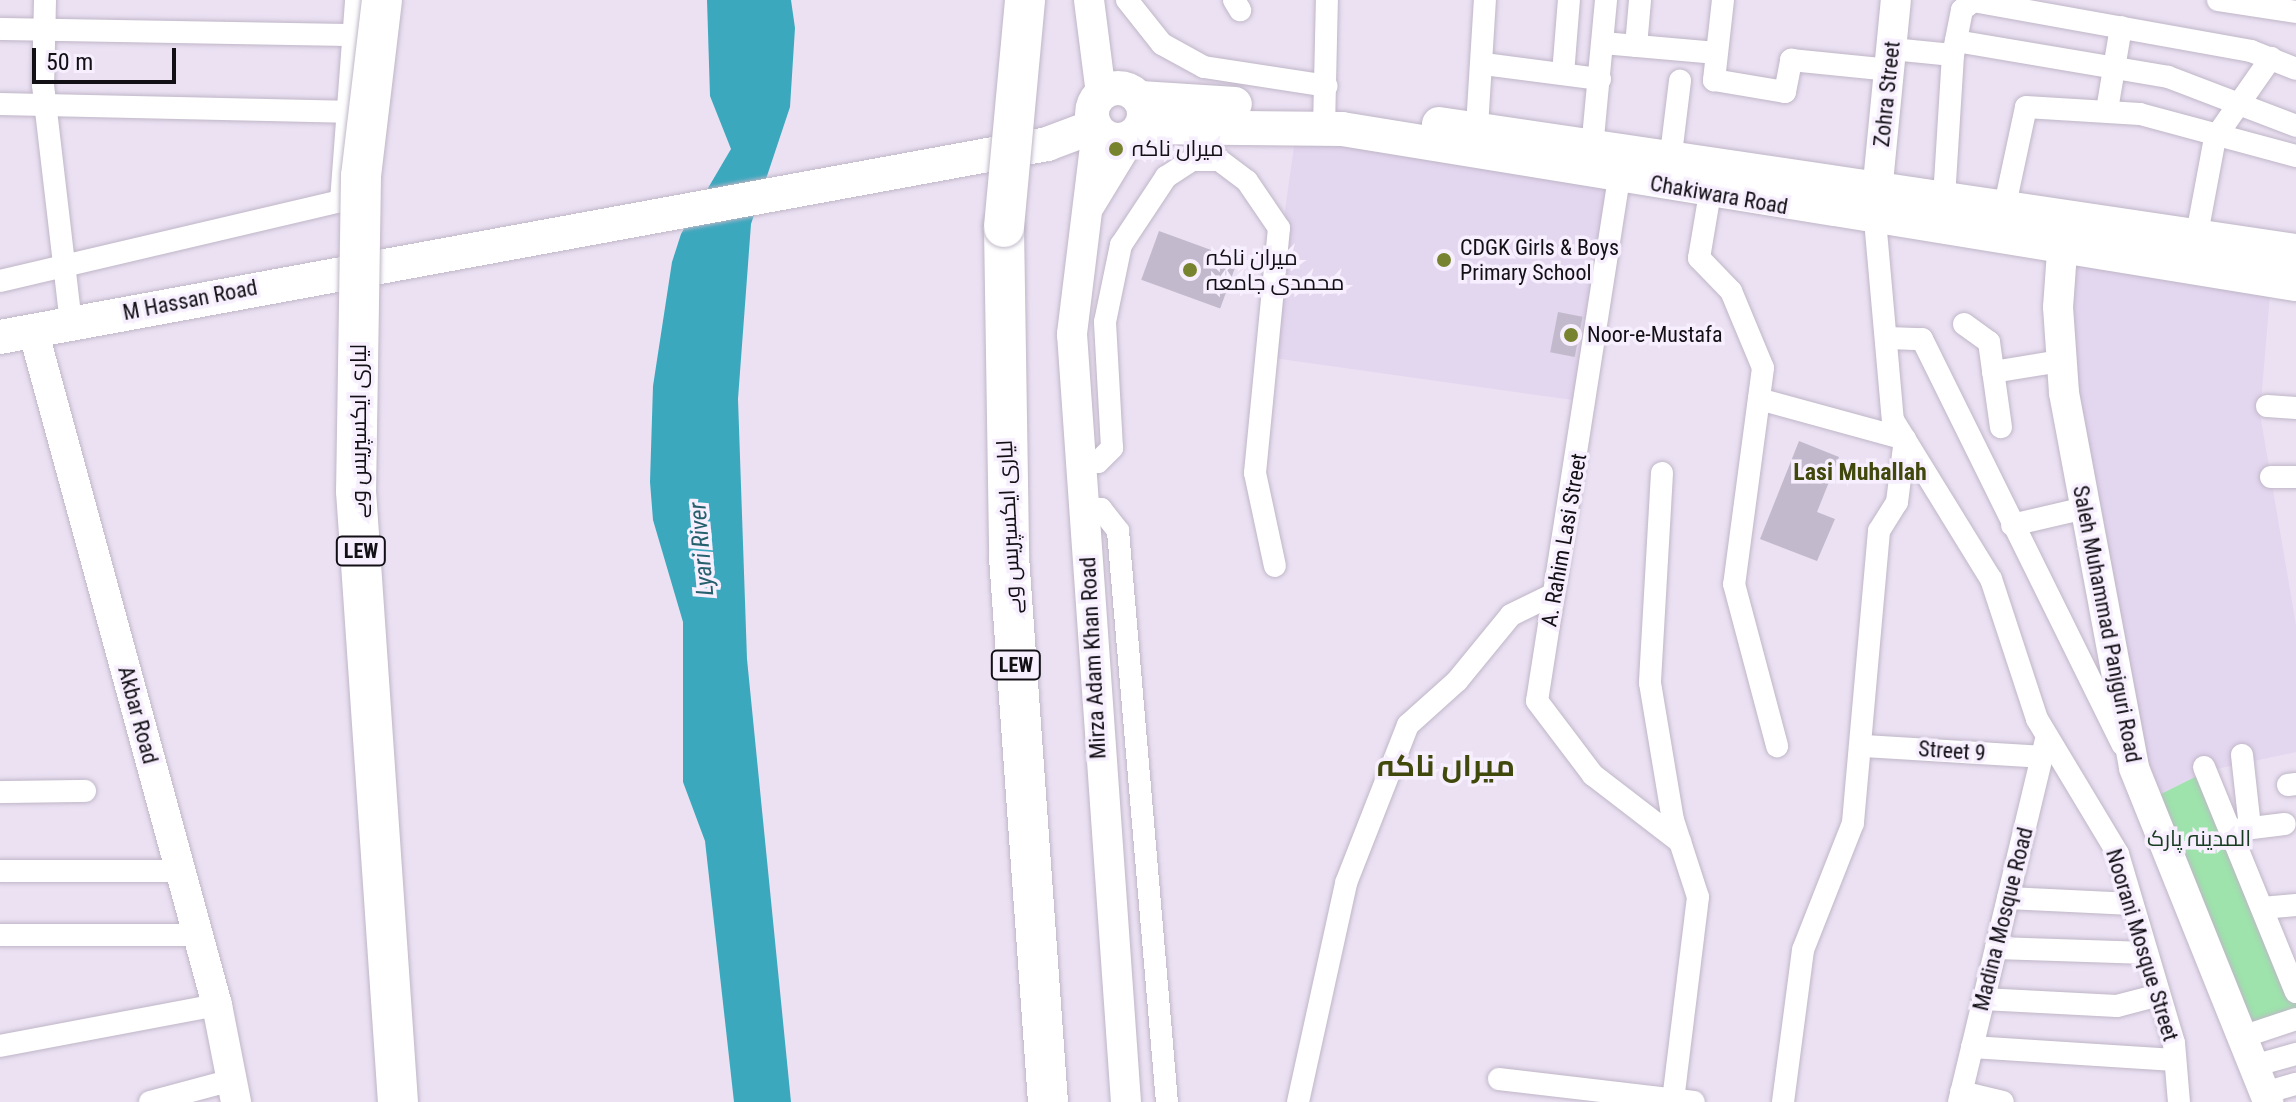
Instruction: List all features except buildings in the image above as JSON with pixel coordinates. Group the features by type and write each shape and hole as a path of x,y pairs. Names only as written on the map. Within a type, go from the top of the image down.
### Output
{"highway":[{"name":"لیاری ایکسپریس وے","path":"382,0 361,176 356,491 398,1102"},
{"name":"لیاری ایکسپریس وے","path":"1025,0 1004,227 1003,356 1009,557 1048,1102"}],"main road":[{"path":"1126,89 1137,121 1114,141 1098,116 1126,89"},
{"name":"Chakiwara Road","path":"1137,121 1326,108 1601,164 1710,193 1876,204 2062,232 2296,284"},
{"name":"M Hassan Road","path":"0,337 380,262 1060,141 1098,116"},
{"name":"Chakiwara Road","path":"1601,164 1671,154 1876,204 1944,198 2005,205 2062,232 2197,234 2296,251"}],"street":[{"path":"45,0 45,105 71,323"},
{"path":"0,281 341,201 345,112 356,0"},
{"name":"Mirza Adam Khan Road","path":"1089,0 1098,116 1072,334 1126,1102"},
{"path":"1127,0 1162,44 1204,67 1326,108 1327,0"},
{"path":"1476,139 1484,64 1485,0"},
{"path":"1563,74 1569,0"},
{"name":"A. Rahim Lasi Street","path":"1606,0 1600,79 1601,164 1554,594 1537,701 1593,775 1680,842"},
{"path":"1636,46 1640,0"},
{"path":"1723,0 1714,80 1785,92 1791,60 1892,60 1955,48 2114,68 2238,100 2296,126"},
{"name":"Zohra Street","path":"1876,204 1896,0"},
{"path":"2218,0 2296,12"},
{"path":"1944,198 1955,48 1962,10 1973,1 2271,58 2296,69"},
{"path":"2107,110 2121,27"},
{"path":"0,29 351,35"},
{"path":"1603,43 1717,53"},
{"path":"2197,234 2215,138 2238,100 2271,58"},
{"path":"1484,64 1600,79"},
{"path":"1671,154 1680,81"},
{"path":"0,104 345,112"},
{"path":"2005,205 2026,107 2107,110 2296,156"},
{"name":"Mirza Adam Khan Road","path":"1085,214 1137,121"},
{"path":"1083,462 1098,462 1112,448 1105,322 1121,245 1166,177 1192,160 1219,160 1247,181 1279,228 1255,473 1275,566"},
{"path":"1710,193 1699,258 1731,291 1763,368 1734,584 1777,746"},
{"name":"Noorani Mosque Street","path":"1876,204 1893,420 1991,579 2045,747 2118,854 2175,1060 2179,1102"},
{"name":"Saleh Muhammad Panjguri Road","path":"2062,232 2061,361 2134,768 2262,1087"},
{"path":"1964,324 1989,342 2001,427"},
{"name":"Akbar Road","path":"33,330 217,1005 234,1091"},
{"path":"1888,338 1922,339 2134,768"},
{"path":"1993,372 2061,361"},
{"path":"1759,399 1905,439 1897,502 1879,531 1863,746 1853,823 1803,950 1783,1102"},
{"path":"2267,406 2296,408"},
{"path":"1499,1079 1680,1101 1698,897 1680,842 1650,683 1662,473"},
{"path":"2271,477 2296,477"},
{"path":"1086,508 1101,509 1118,531 1167,1102"},
{"path":"2012,525 2085,508"},
{"path":"1298,1102 1346,883 1408,725 1457,681 1511,615 1554,594"},
{"name":"Street 9","path":"1863,746 2045,747"},
{"name":"Madina Mosque Road","path":"1960,1097 2045,747"},
{"path":"2242,755 2241,829 2262,908 2296,992"},
{"path":"2204,767 2241,829"},
{"path":"0,792 85,791"},
{"path":"2241,829 2285,824"},
{"path":"0,871 181,871"},
{"path":"2008,898 2132,904"},
{"path":"2262,908 2296,905"},
{"path":"0,935 198,935"},
{"path":"1996,948 2147,953"},
{"path":"1983,999 2117,1006 2159,995"},
{"path":"0,1046 217,1005"},
{"path":"2242,1037 2296,1019"},
{"path":"1972,1047 2175,1060"},
{"path":"2262,1087 2296,1054"},
{"path":"2262,1087 2296,1084"},
{"path":"150,1102 234,1091"},
{"path":"1960,1097 2003,1102"}],"shaded area":[{"name":"CDGK Girls & Boys Primary School","path":"1298,118 1623,164 1589,402 1264,357"},
{"path":"2065,236 2272,271 2260,414 2296,625 2296,752 2207,771 2147,801 2064,393"}],"green space":[{"name":"المدینہ پارک","path":"2207,771 2296,993 2296,1019 2242,1037 2147,801"}],"water":[{"name":"Lyari River","path":"707,0 791,0 795,28 790,107 751,224 738,399 747,659 791,1102 734,1102 705,841 683,782 683,622 653,520 650,482 653,386 672,262 681,234 731,149 710,96"}],"place":[{"name":"میراں ناکہ","path":"1116,149"},
{"name":"CDGK Girls & Boys Primary School","path":"1444,260"},
{"name":"میران ناکہ محمدی جامعہ","path":"1190,270"},
{"name":"Noor-e-Mustafa","path":"1571,335"}],"district":[{"name":"Lasi Muhallah","path":"1860,473"},
{"name":"میراں ناکہ","path":"1446,766"}]}
